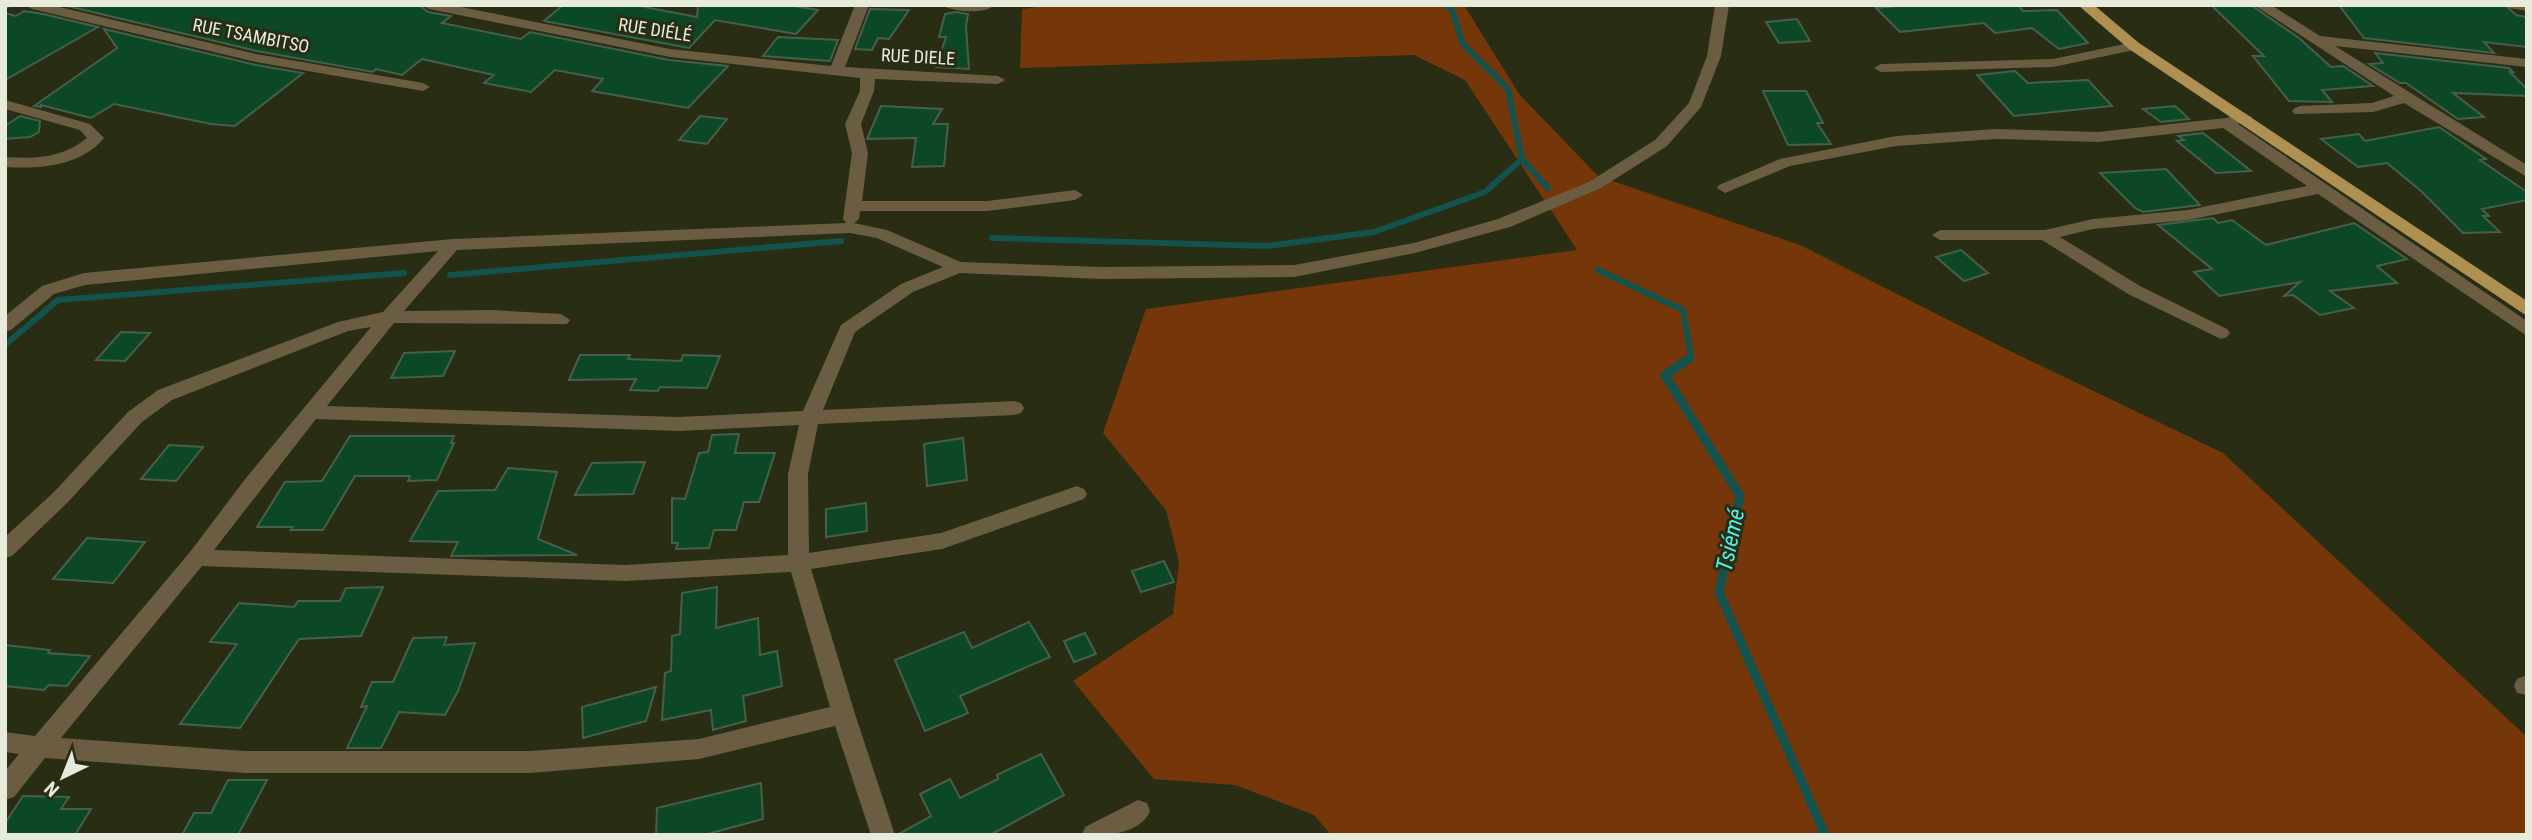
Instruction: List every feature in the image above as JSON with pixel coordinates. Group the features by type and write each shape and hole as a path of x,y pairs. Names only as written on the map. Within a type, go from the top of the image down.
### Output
{"main road":[{"path":"2085,5 2134,47 2245,118 2527,310"}],"street":[{"name":"RUE TSAMBITSO","path":"32,5 256,58 423,88"},
{"name":"RUE DIÉLÉ","path":"429,5 670,53 837,70"},
{"path":"837,70 862,5"},
{"path":"949,5 985,7"},
{"path":"5,326 48,290 83,279 453,244 850,228 881,234 958,267 1102,273 1294,271 1415,248 1504,223 1595,185 1661,143 1696,104 1714,56 1722,5"},
{"path":"2261,5 2320,40 2405,98 2527,172"},
{"path":"2514,5 2527,7"},
{"path":"2320,40 2527,63"},
{"path":"1881,68 2053,63 2134,47"},
{"name":"RUE DIELE","path":"837,70 998,80"},
{"path":"850,228 860,153 853,124 867,91 868,74"},
{"path":"2300,111 2372,107 2405,98"},
{"path":"5,104 85,127 96,138 75,155 38,165 5,163"},
{"path":"1725,188 1786,162 1896,141 1996,134 2098,137 2226,123 2245,118"},
{"path":"2226,123 2527,330"},
{"path":"1940,235 2045,235 2093,224 2188,215 2319,188"},
{"path":"853,206 987,206 1075,195"},
{"path":"2045,235 2134,290 2221,332"},
{"path":"5,789 197,558 253,483 389,317 453,244"},
{"path":"883,835 843,714 799,564 798,474 810,418 847,329 906,288 958,267"},
{"path":"5,550 61,497 135,417 165,395 344,326 389,317 492,316 561,320"},
{"path":"312,412 679,424 1014,408"},
{"path":"197,558 625,573 799,564 942,541 1077,494"},
{"path":"5,742 39,747 245,762 530,762 699,749 843,714"},
{"path":"1094,835 1138,811"}],"shaded area":[{"path":"1052,5 1464,5 1519,94 1598,176 1800,245 2004,348 2223,453 2527,737 2527,835 1331,835 1314,815 1235,785 1154,779 1073,681 1173,614 1179,562 1166,510 1103,433 1146,309 1577,250 1465,80 1414,55 1020,68 1022,9"}],"building":[{"path":"63,5 419,5 428,12 451,16 442,23 521,39 530,32 669,60 728,66 688,108 592,91 603,79 555,70 531,92 484,83 494,75 422,59 402,75 376,69 373,72 257,51"},
{"path":"563,5 634,5 697,17 698,5 788,5 818,10 796,34 715,20 689,48 544,21"},
{"path":"1911,5 2018,5 2023,11 2057,10 2088,43 2059,49 2032,28 1995,33 1984,23 1900,32 1876,8"},
{"path":"2211,5 2251,5 2299,38 2331,67 2343,66 2373,86 2322,90 2332,102 2289,101 2253,56 2264,56"},
{"path":"2339,5 2505,5 2516,15 2527,17 2527,47 2484,42 2494,53 2364,38"},
{"path":"870,9 909,10 889,39 878,38 872,50 855,49"},
{"path":"24,11 98,27 5,80 5,13 16,16"},
{"path":"945,14 968,14 966,26 969,69 936,67 946,37 939,37"},
{"path":"1797,19 1810,41 1779,43 1766,22"},
{"path":"104,29 256,65 303,73 235,126 211,124 114,104 91,118 41,105 34,106 117,48"},
{"path":"778,37 838,40 830,61 763,56"},
{"path":"2375,53 2509,68 2527,89 2527,96 2453,93 2484,117 2458,119 2406,83 2400,83 2369,64 2383,63"},
{"path":"2015,71 2028,83 2088,80 2112,106 2014,116 1977,75"},
{"path":"1763,91 1806,91 1823,123 1817,123 1831,144 1788,145"},
{"path":"881,106 942,109 933,124 948,124 944,166 912,167 916,138 867,139"},
{"path":"2175,106 2189,119 2161,122 2143,109"},
{"path":"20,116 40,121 39,132 30,137 5,139 5,126"},
{"path":"700,116 727,119 707,144 679,140"},
{"path":"2439,127 2486,159 2480,160 2527,192 2527,200 2482,209 2489,216 2483,216 2500,232 2463,233 2421,191 2387,163 2358,167 2321,139 2359,134 2365,141"},
{"path":"2203,133 2251,171 2216,173 2177,141 2184,140 2178,136"},
{"path":"2166,169 2200,205 2143,212 2135,208 2100,173"},
{"path":"2213,218 2218,223 2232,220 2266,245 2354,223 2407,259 2377,266 2397,283 2330,291 2354,308 2320,315 2293,295 2284,296 2300,282 2219,296 2194,272 2212,269 2158,225"},
{"path":"1961,250 1988,273 1964,281 1936,257"},
{"path":"121,332 150,333 125,361 96,360"},
{"path":"455,351 443,376 391,378 404,353"},
{"path":"580,355 630,355 628,359 681,361 683,355 720,356 707,388 660,387 658,391 630,390 636,379 569,380"},
{"path":"739,434 735,453 775,453 759,502 744,502 736,530 714,530 709,548 676,549 678,543 672,543 672,498 685,499 699,453 708,452 712,435"},
{"path":"350,436 454,436 451,443 454,443 437,480 408,481 410,476 355,476 323,530 257,527 285,482 322,481"},
{"path":"963,438 967,480 927,486 924,444"},
{"path":"169,445 203,447 176,481 141,479"},
{"path":"645,462 633,494 575,495 592,463"},
{"path":"508,468 557,472 538,539 577,555 451,556 458,542 410,541 438,491 495,490"},
{"path":"866,503 867,531 826,537 826,509"},
{"path":"87,538 145,542 113,583 53,579"},
{"path":"1164,561 1174,582 1141,592 1132,571"},
{"path":"383,587 361,636 299,639 240,728 180,724 237,644 210,642 239,603 294,607 298,601 340,601 346,588"},
{"path":"717,587 716,628 758,618 760,655 777,651 782,686 743,696 746,721 713,730 711,710 662,720 665,673 671,671 672,636 680,634 682,593"},
{"path":"1029,622 1050,657 960,696 968,713 925,731 895,660 964,632 972,648"},
{"path":"1085,633 1096,654 1074,662 1064,641"},
{"path":"447,637 444,645 475,643 458,691 445,715 399,712 381,748 347,748 367,706 361,707 372,682 393,682 413,638"},
{"path":"5,645 50,650 48,653 90,656 67,686 49,685 44,690 5,686"},
{"path":"656,687 646,721 583,738 582,707"},
{"path":"1041,754 1064,795 990,835 897,835 931,816 920,794 950,779 960,798 998,779 997,775"},
{"path":"228,780 267,780 238,835 182,835 194,813 211,813"},
{"path":"761,783 763,819 704,835 656,835 657,808"},
{"path":"23,796 69,797 61,809 91,809 75,835 5,835 5,823"}],"waterway":[{"name":"Tsiémé","path":"1445,5 1452,10 1463,44 1508,89 1522,159"},
{"path":"992,238 1267,246 1374,232 1485,192 1522,159"},
{"name":"Tsiémé","path":"1522,159 1548,188"},
{"path":"450,275 841,241"},
{"name":"Tsiémé","path":"1598,270 1683,310 1691,357 1688,359"},
{"path":"5,345 58,300 404,273"},
{"name":"Tsiémé","path":"1690,358 1665,375 1740,496 1719,592 1825,835"}]}
